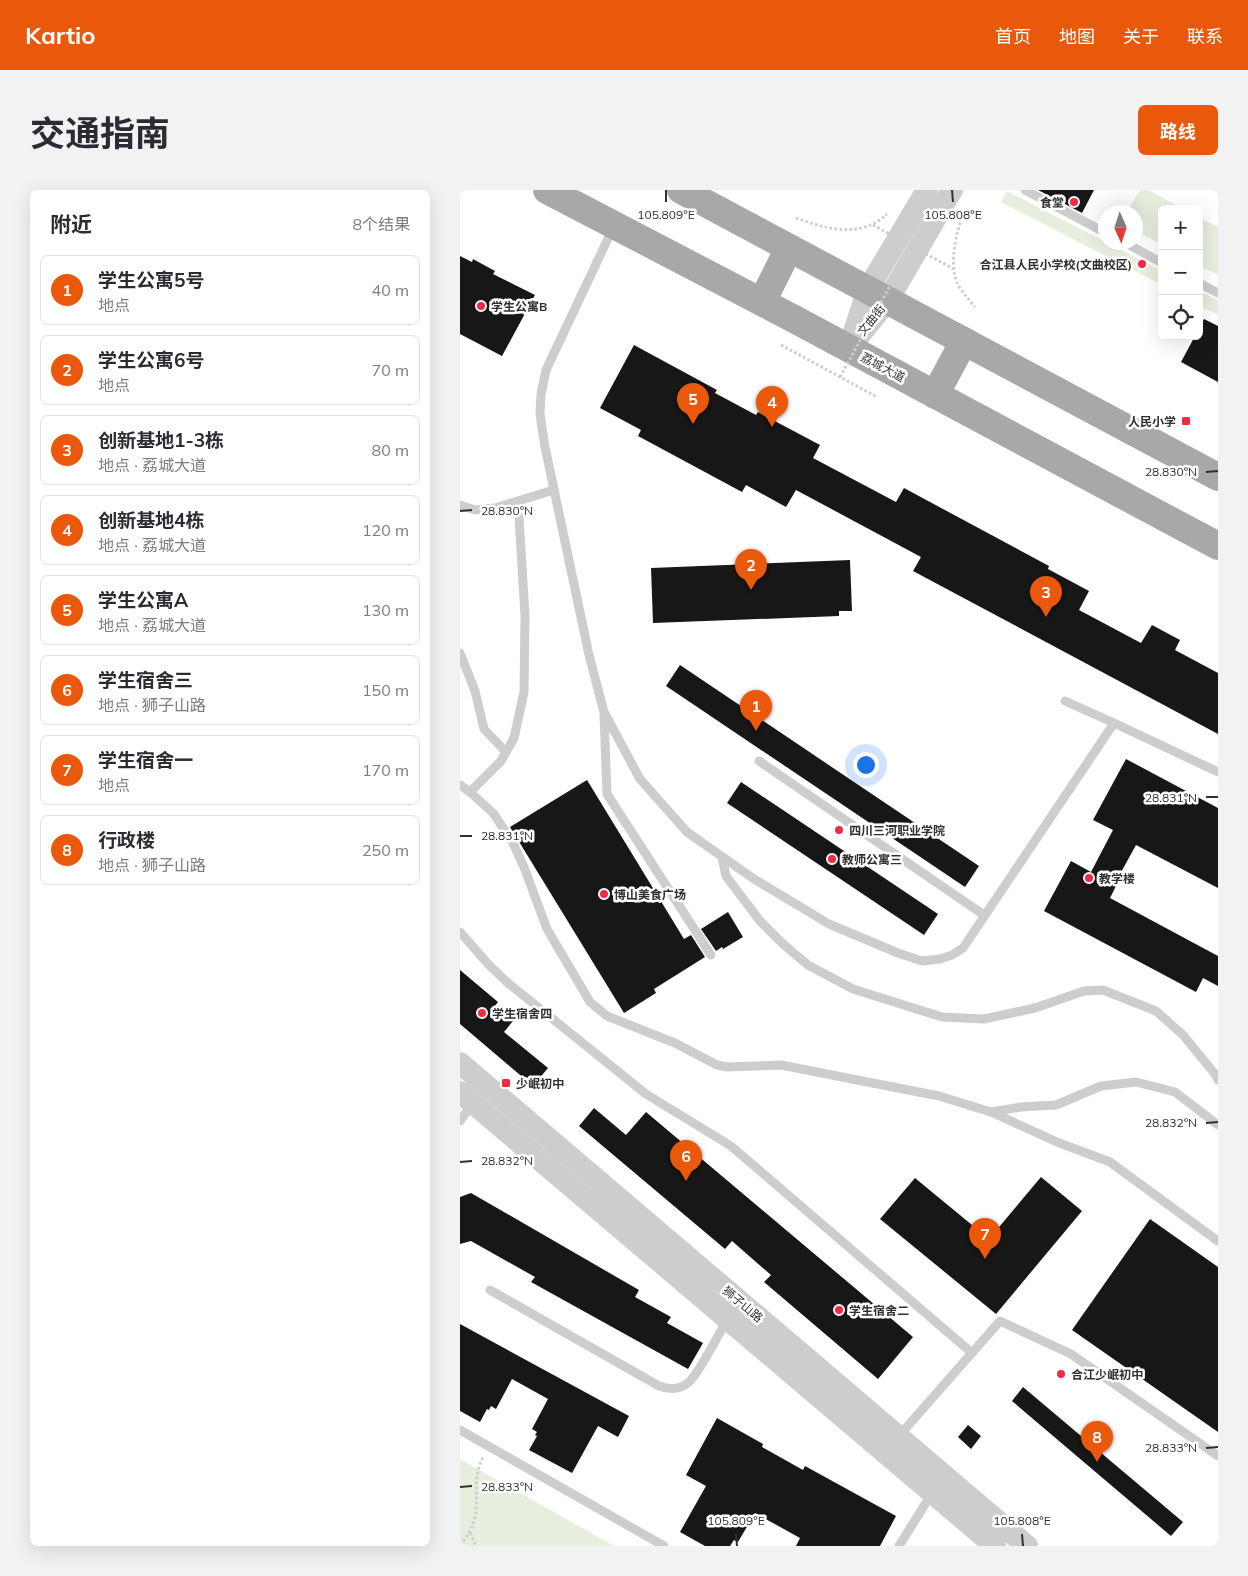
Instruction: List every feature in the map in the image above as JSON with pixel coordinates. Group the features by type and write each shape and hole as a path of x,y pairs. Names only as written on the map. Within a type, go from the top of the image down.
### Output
{"main road":[{"name":"荔城大道","path":"547,190 849,348 1218,546"},
{"path":"681,190 1218,477"},
{"path":"762,302 789,248"},
{"path":"935,394 964,341"}],"street":[{"name":"文曲街","path":"849,348 878,295 926,190"},
{"name":"文曲街","path":"878,295 952,190"},
{"name":"狮子山路","path":"460,1063 733,1309 892,1445 1027,1546"},
{"name":"狮子山路","path":"467,1097 733,1309"},
{"name":"狮子山路","path":"892,1445 932,1492 995,1546"}],"lane":[{"path":"1025,190 1098,229"},
{"path":"615,226 546,370 540,394 540,414 545,447 589,655 604,712 607,794 712,955"},
{"path":"1138,250 1158,261"},
{"path":"1203,285 1218,292"},
{"path":"460,505 475,510 495,508 554,490"},
{"path":"470,792 501,761 514,738 524,692 525,616 518,501"},
{"path":"460,653 475,691 484,730 506,752"},
{"path":"1065,701 1218,772"},
{"path":"604,712 640,779 687,832 754,879 829,924 922,961 940,959 952,955 962,948 1114,723"},
{"path":"758,761 984,915"},
{"path":"460,785 493,812 512,840 547,929 590,1002 607,1016 675,1043 717,1065 727,1067 781,1066 939,1096 991,1112 1057,1142 1110,1162 1218,1241"},
{"path":"722,856 726,876 760,921 808,965 853,988 942,1017 984,1019 1035,1008 1084,991 1103,990 1156,1011 1183,1035 1216,1074 1218,1080"},
{"path":"460,932 508,983 646,1094 731,1146 972,1354"},
{"path":"991,1112 1021,1107 1056,1105 1101,1086 1136,1082 1175,1092 1218,1125"},
{"path":"460,1121 467,1097"},
{"path":"490,1290 667,1389 676,1389 689,1382 733,1309"},
{"path":"892,1445 1000,1321 1071,1354 1218,1456"},
{"path":"460,1430 664,1546"},
{"path":"899,1546 932,1492"}],"path":[{"path":"964,214 954,246 954,269 958,284 975,307"},
{"path":"796,218 833,229 849,230 873,225 954,269"},
{"path":"840,377 912,246"},
{"path":"781,345 877,397"},
{"path":"460,1545 470,1532 476,1516 478,1500 476,1473 488,1446"},
{"path":"470,1532 476,1546"}],"green space":[{"path":"1140,190 1149,190 1176,205 1158,205 1158,243 1143,235 1143,205 1131,205"},
{"path":"1007,191 1098,238 1098,250 1121,250 1158,269 1158,283 1001,202"},
{"path":"1203,219 1218,227 1218,275 1203,267"},
{"path":"1203,293 1218,300 1218,315 1203,307"},
{"path":"460,1459 614,1546 460,1546"}],"building":[{"name":"食堂","path":"1038,190 1094,190 1082,213"},
{"path":"460,256 472,262 473,259 495,271 493,274 535,295 502,356 460,334"},
{"path":"1204,319 1218,326 1218,382 1181,362 1193,340 1203,340"},
{"path":"634,345 717,390 715,393 756,415 758,412 820,445 813,458 896,502 904,488 1049,566 1048,569 1089,591 1079,610 1141,643 1152,625 1180,640 1175,650 1218,673 1218,734 913,571 921,557 796,490 786,507 746,485 742,492 638,436 641,430 600,408"},
{"path":"850,560 852,611 839,611 839,616 653,623 651,568"},
{"path":"680,665 979,866 965,887 666,686"},
{"name":"教学楼","path":"1126,759 1218,808 1218,888 1136,845 1114,885 1116,886 1110,898 1218,956 1218,986 1203,978 1196,992 1044,911 1071,861 1091,872 1113,830 1093,820"},
{"name":"博山美食广场","path":"587,780 684,939 691,935 705,957 654,989 656,993 624,1013 510,827"},
{"name":"教师公寓三","path":"741,782 938,914 924,935 727,803"},
{"path":"728,912 743,937 716,951 701,929"},
{"name":"学生宿舍四","path":"460,970 498,1002 495,1006 513,1021 504,1032 548,1068 533,1086 460,1024"},
{"path":"594,1108 626,1135 646,1112 913,1337 878,1379 764,1282 771,1275 732,1241 725,1249 579,1126"},
{"path":"1041,1177 1082,1211 996,1314 880,1219 915,1178 989,1239"},
{"path":"471,1193 639,1290 635,1297 671,1317 667,1323 703,1343 688,1369 531,1282 535,1277 471,1241 460,1244 460,1197"},
{"path":"1150,1219 1218,1267 1218,1432 1072,1330"},
{"path":"460,1324 629,1416 618,1437 598,1426 572,1473 529,1450 537,1436 535,1435 537,1432 532,1429 548,1399 512,1379 496,1409 491,1406 489,1410 487,1409 480,1422 460,1411"},
{"path":"1023,1387 1183,1522 1171,1536 1012,1401"},
{"path":"717,1418 763,1444 762,1447 803,1470 805,1466 896,1516 880,1546 796,1546 800,1538 755,1513 738,1542 734,1540 730,1546 705,1546 680,1532 706,1486 686,1475"},
{"path":"968,1425 981,1436 971,1449 958,1437"}],"place":[{"name":"食堂","path":"1074,202"},
{"name":"合江县人民小学校(文曲校区)","path":"1142,264"},
{"name":"学生公寓B","path":"481,306"},
{"name":"人民小学","path":"1186,421"},
{"name":"学生公寓A","path":"693,424"},
{"name":"创新基地4栋","path":"772,427"},
{"name":"学生公寓6号","path":"751,590"},
{"name":"创新基地1-3栋","path":"1046,617"},
{"name":"学生公寓5号","path":"756,731"},
{"name":"四川三河职业学院","path":"839,830"},
{"name":"教师公寓三","path":"832,859"},
{"name":"教学楼","path":"1089,878"},
{"name":"博山美食广场","path":"604,894"},
{"name":"学生宿舍四","path":"482,1013"},
{"name":"少岷初中","path":"506,1083"},
{"name":"学生宿舍三","path":"686,1181"},
{"name":"学生宿舍一","path":"985,1259"},
{"name":"学生宿舍二","path":"839,1310"},
{"name":"合江少岷初中","path":"1061,1374"},
{"name":"行政楼","path":"1097,1462"}]}
